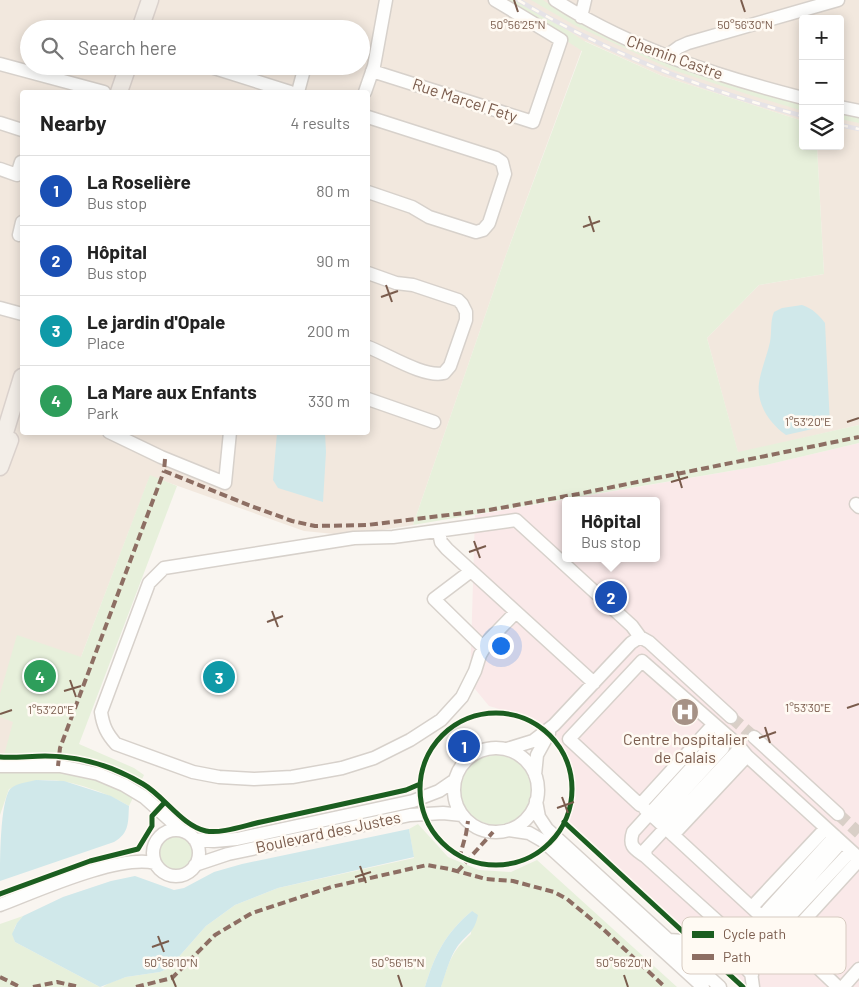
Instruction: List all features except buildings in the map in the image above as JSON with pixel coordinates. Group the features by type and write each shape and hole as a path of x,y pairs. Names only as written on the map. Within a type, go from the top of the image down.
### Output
{"main road":[{"path":"143,20 150,0"},
{"path":"120,90 125,75"},
{"path":"0,466 4,436 20,384"},
{"path":"4,436 20,406"}],"street":[{"path":"366,90 372,71 386,0"},
{"name":"Rue Marcel Fety","path":"372,71 533,122 561,40 495,0"},
{"name":"Chemin Castre","path":"555,0 581,17 610,32 747,83 799,97"},
{"path":"581,17 585,0"},
{"path":"668,55 688,43 838,0"},
{"path":"0,64 20,69"},
{"path":"41,75 97,90"},
{"path":"247,75 262,88 276,90"},
{"path":"299,90 303,75"},
{"path":"844,108 859,111"},
{"path":"370,117 496,158 502,162 505,174 489,223 483,230 476,232 429,217 412,207 370,193"},
{"path":"0,123 20,129"},
{"path":"0,169 17,175 20,166"},
{"path":"19,235 20,231"},
{"path":"370,274 458,300 465,308 467,317 450,366 444,373 435,374 370,348"},
{"path":"0,308 20,313"},
{"path":"370,400 434,422"},
{"path":"115,435 161,457 225,483 230,435"},
{"path":"516,612 484,648 462,697 441,720 410,740 374,758 342,768 292,777 254,779 219,777 194,772 116,744 108,735 102,723 101,712 139,606 149,583 164,568 354,538 392,537 439,532 516,520 632,626 640,637 649,642 731,717"},
{"path":"439,532 442,542 447,549 594,683"},
{"path":"471,571 434,600 484,648"},
{"path":"507,749 522,757 531,767 538,788 536,801 532,811 518,826 498,832 484,830 471,824 462,816 454,797 455,780 463,763 475,753 491,748 507,749 533,741 554,725 631,643 640,637"},
{"path":"569,739 642,660 723,733 833,837 856,856"},
{"path":"554,725 763,917"},
{"path":"535,775 539,750 554,725"},
{"path":"646,857 645,850 657,820 713,725"},
{"path":"657,820 723,733"},
{"path":"754,737 838,814"},
{"path":"657,820 723,748"},
{"path":"713,917 634,848 630,840 633,832 657,820 743,752"},
{"path":"0,766 60,766 98,774 124,785 144,797 194,839 199,852 195,865 186,874 175,876 163,872 155,863 153,853 157,840 167,831 181,830"},
{"name":"Boulevard des Justes","path":"194,839 214,841 237,839 405,803 433,794 455,780"},
{"path":"536,801 539,817 547,829 682,952"},
{"name":"Boulevard des Justes","path":"195,865 228,854 410,815 437,812 462,816"},
{"path":"508,830 529,833 543,841 682,969"},
{"path":"752,907 833,837"},
{"path":"773,917 833,837"},
{"path":"777,917 856,856"},
{"path":"805,917 856,856"},
{"path":"0,905 93,871 118,864 140,861 155,863"},
{"path":"669,940 682,941"},
{"path":"842,987 859,969"},
{"path":"688,974 702,987"},
{"path":"706,974 720,987"},
{"path":"824,974 838,987"}],"shaded area":[{"path":"0,0 859,0 859,425 738,453 707,338 759,285 824,274 817,150 844,150 844,15 799,15 799,120 662,76 585,41 506,255 413,525 334,534 304,531 150,476 81,657 0,770"},
{"name":"Centre hospitalier de Calais","path":"859,443 859,987 748,987 734,974 846,974 846,917 682,917 682,926 567,821 574,802 573,769 568,756 558,741 533,719 489,706 470,683 475,515 562,500 562,562 660,562 660,497 580,497 766,465"}],"green space":[{"path":"504,0 521,0 584,41 662,76 799,120 799,150 817,150 824,274 759,285 707,338 738,452 859,425 859,443 766,465 578,497 562,497 562,500 413,525 506,255 582,51"},
{"path":"531,0 543,0 563,14 617,39 799,101 799,110 673,70 576,26"},
{"path":"844,113 859,116 859,123 844,120"},
{"path":"150,475 177,486 79,744 134,768 144,775 129,806 108,795 84,786 46,780 9,789 0,815 0,770 13,722 0,717 0,694 17,635 81,657"},
{"path":"496,755 509,758 521,765 528,777 531,790 528,803 521,815 509,822 496,825 483,822 471,815 464,803 461,790 464,777 471,765 483,758"},
{"path":"418,824 448,857 479,870 511,872 537,860 677,987 441,987 452,958 459,946 471,934 472,911 455,927 442,945 432,965 425,987 103,987 126,977 160,972 169,968 206,926 235,905 278,888 414,858 409,829"},
{"path":"176,835 183,836 189,840 193,846 193,860 189,866 183,870 176,871 169,870 163,866 159,860 158,853 159,846 163,840 169,836"},
{"path":"23,916 14,928 15,942 100,987 0,987 0,924"}],"water":[{"path":"802,305 815,312 825,323 830,425 786,435 765,413 760,398 759,383 770,342 774,312 782,308"},
{"path":"277,435 325,435 323,502 278,488 273,480"},
{"path":"36,780 64,781 111,796 129,806 126,831 114,842 0,881 1,833 7,796 13,787"},
{"path":"409,829 414,857 278,888 235,905 206,926 169,968 160,972 126,977 100,987 15,942 12,934 23,916 63,897 111,881 135,876 174,890 184,888 214,872 242,864"},
{"path":"472,911 478,915 474,926 454,952 441,987 425,987 432,965 442,945 455,927"}],"tunnel":[{"path":"731,717 754,737"},
{"path":"838,814 859,833"}],"railway":[{"path":"518,0 586,37 656,68 692,82 799,115"},
{"path":"844,126 859,129"}],"marked path":[{"path":"165,459 164,471 292,521 315,526 367,525 489,510 578,494 859,437"},
{"path":"58,766 60,748 164,471"},
{"path":"459,859 468,821"},
{"path":"457,872 493,832"},
{"path":"136,987 172,978 215,935 252,913 331,887 427,865 486,879 513,881 554,892 567,899 603,929 665,987"},
{"path":"0,977 20,987"},
{"path":"33,987 57,982 79,987"}],"cycle path":[{"path":"496,713 511,714 525,719 550,735 566,760 571,774 572,789 571,804 566,818 550,843 525,859 511,864 496,865 481,864 467,859 442,843 426,818 421,804 420,789 421,774 426,760 442,735 467,719 481,714 496,713"},
{"path":"0,757 58,756 108,767 151,789 189,823 197,828 212,832 234,829 406,790 420,784"},
{"path":"0,894 90,861 138,849 152,826 152,816 165,802"},
{"path":"564,822 682,931"},
{"path":"729,974 743,987"}],"place":[{"name":"Hôpital","path":"611,597"},
{"name":"La Mare aux Enfants","path":"40,676"},
{"name":"Le jardin d'Opale","path":"219,677"},
{"name":"Centre hospitalier de Calais","path":"685,712"},
{"name":"La Roselière","path":"464,746"}]}
